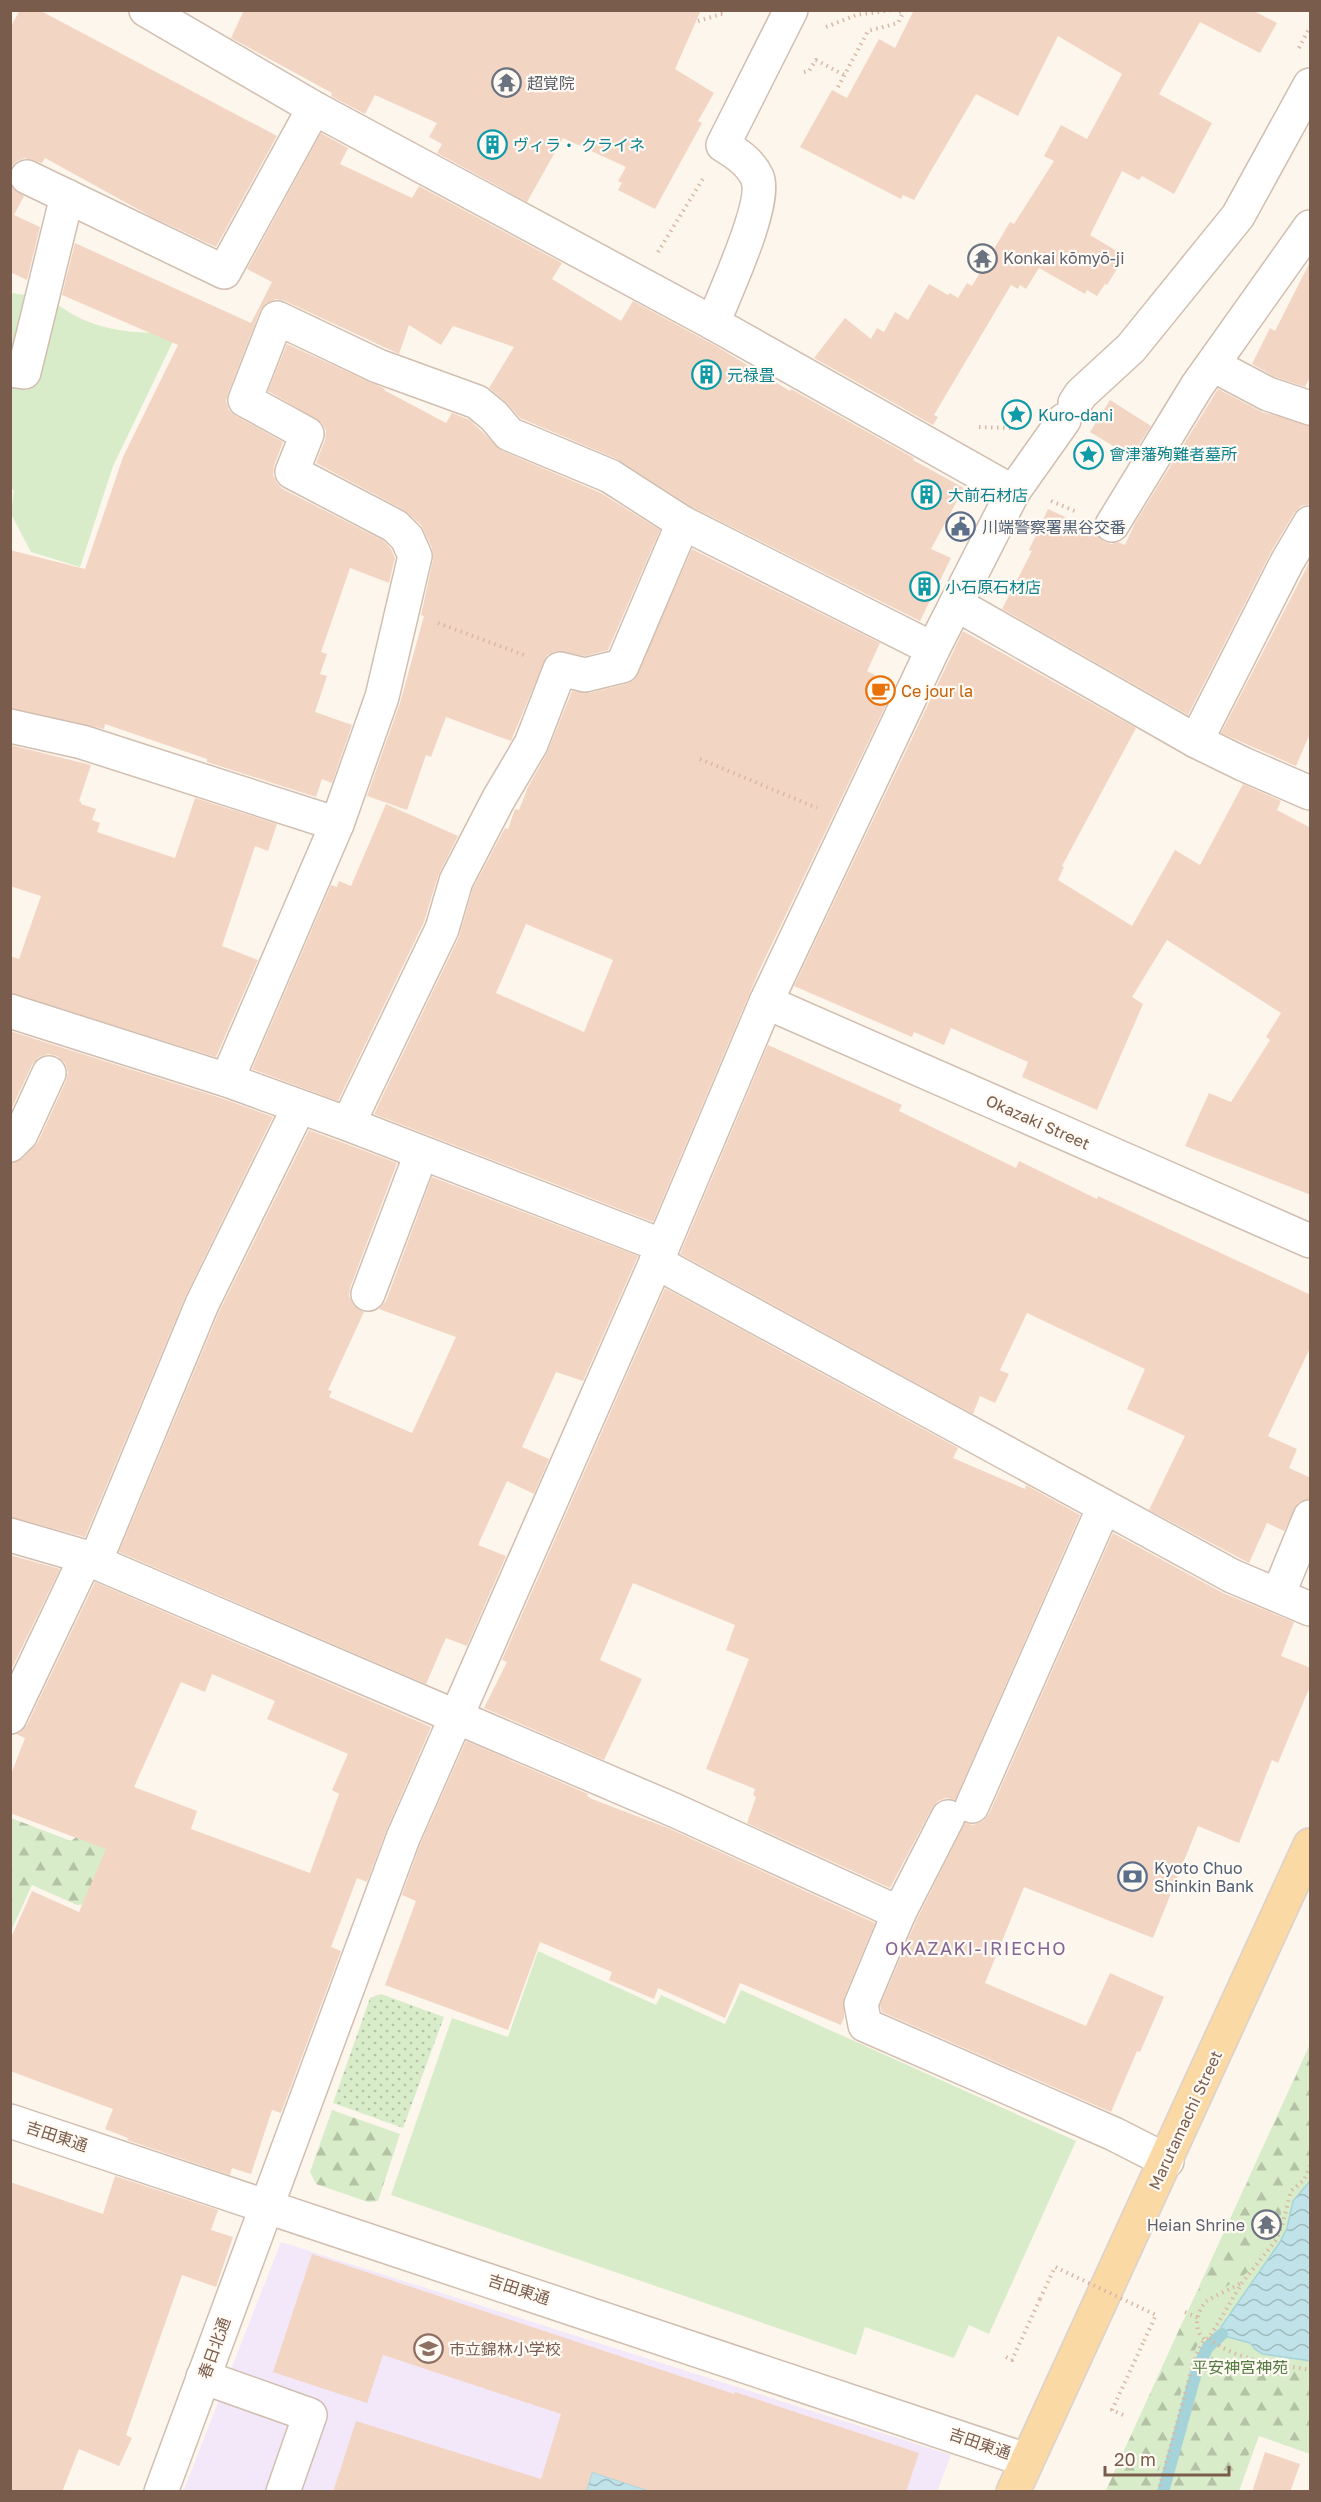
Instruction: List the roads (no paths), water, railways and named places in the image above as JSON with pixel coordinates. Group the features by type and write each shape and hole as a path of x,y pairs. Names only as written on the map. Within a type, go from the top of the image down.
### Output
{"main road":[{"name":"Marutamachi Street","path":"1013,2492 1311,1845"}],"street":[{"path":"146,10 314,108 713,323 1012,492"},
{"path":"713,323 752,224 760,195 757,177 742,157 723,145 791,10"},
{"name":"春日北通","path":"161,2492 403,1838 660,1254 766,1002 933,649 1012,492 1081,394 1131,348 1238,216 1311,85"},
{"path":"27,177 224,272 314,108"},
{"path":"10,370 24,372 67,196"},
{"path":"1112,525 1213,365 1311,227"},
{"path":"227,1080 337,824 382,697 415,556 407,538 395,526 292,472 307,434 245,400 277,318 378,366 477,402 494,416 509,434 610,476 683,523 933,649"},
{"path":"1213,365 1268,394 1311,408"},
{"path":"348,1124 442,929 456,881 498,800 531,744 560,669 585,675 622,666 683,523"},
{"path":"1196,741 1287,562 1311,523"},
{"path":"956,604 1196,741 1311,793"},
{"path":"10,726 82,742 337,824"},
{"name":"Okazaki Street","path":"766,1002 1311,1241"},
{"path":"10,1011 227,1080 348,1124 660,1254 1104,1507 1232,1576 1311,1609"},
{"path":"10,1145 21,1134 49,1073"},
{"path":"10,1717 91,1560 202,1304 299,1107"},
{"path":"368,1294 421,1154"},
{"path":"1104,1507 960,1812 899,1913 861,2004 865,2025 1114,2134 1167,2161"},
{"path":"1278,1595 1311,1517"},
{"path":"10,1535 91,1560 676,1811 899,1913"},
{"name":"吉田東通","path":"10,2121 1026,2460"},
{"path":"203,2377 310,2415 282,2492"}],"water":[{"path":"1310,2181 1310,2361 1263,2354 1250,2343 1224,2336 1221,2327 1280,2242 1287,2228 1293,2201"},
{"path":"592,2472 653,2492 586,2492"}],"waterway":[{"path":"1163,2492 1197,2369 1208,2347 1222,2334"}],"place":[{"name":"超覚院","path":"506,83"},
{"name":"ヴィラ・ クライネ","path":"492,145"},
{"name":"Konkai kōmyō-ji","path":"982,258"},
{"name":"元禄畳","path":"706,375"},
{"name":"Kuro-dani","path":"1017,415"},
{"name":"會津藩殉難者墓所","path":"1088,454"},
{"name":"大前石材店","path":"927,495"},
{"name":"川端警察署黒谷交番","path":"961,527"},
{"name":"小石原石材店","path":"924,587"},
{"name":"Ce jour la","path":"880,691"},
{"name":"Kyoto Chuo Shinkin Bank","path":"1133,1877"},
{"name":"Heian Shrine","path":"1266,2225"},
{"name":"市立錦林小学校","path":"428,2349"}],"district":[{"name":"OKAZAKI-IRIECHO","path":"976,1949"}],"park label":[{"name":"平安神宮神苑","path":"1240,2367"}]}
